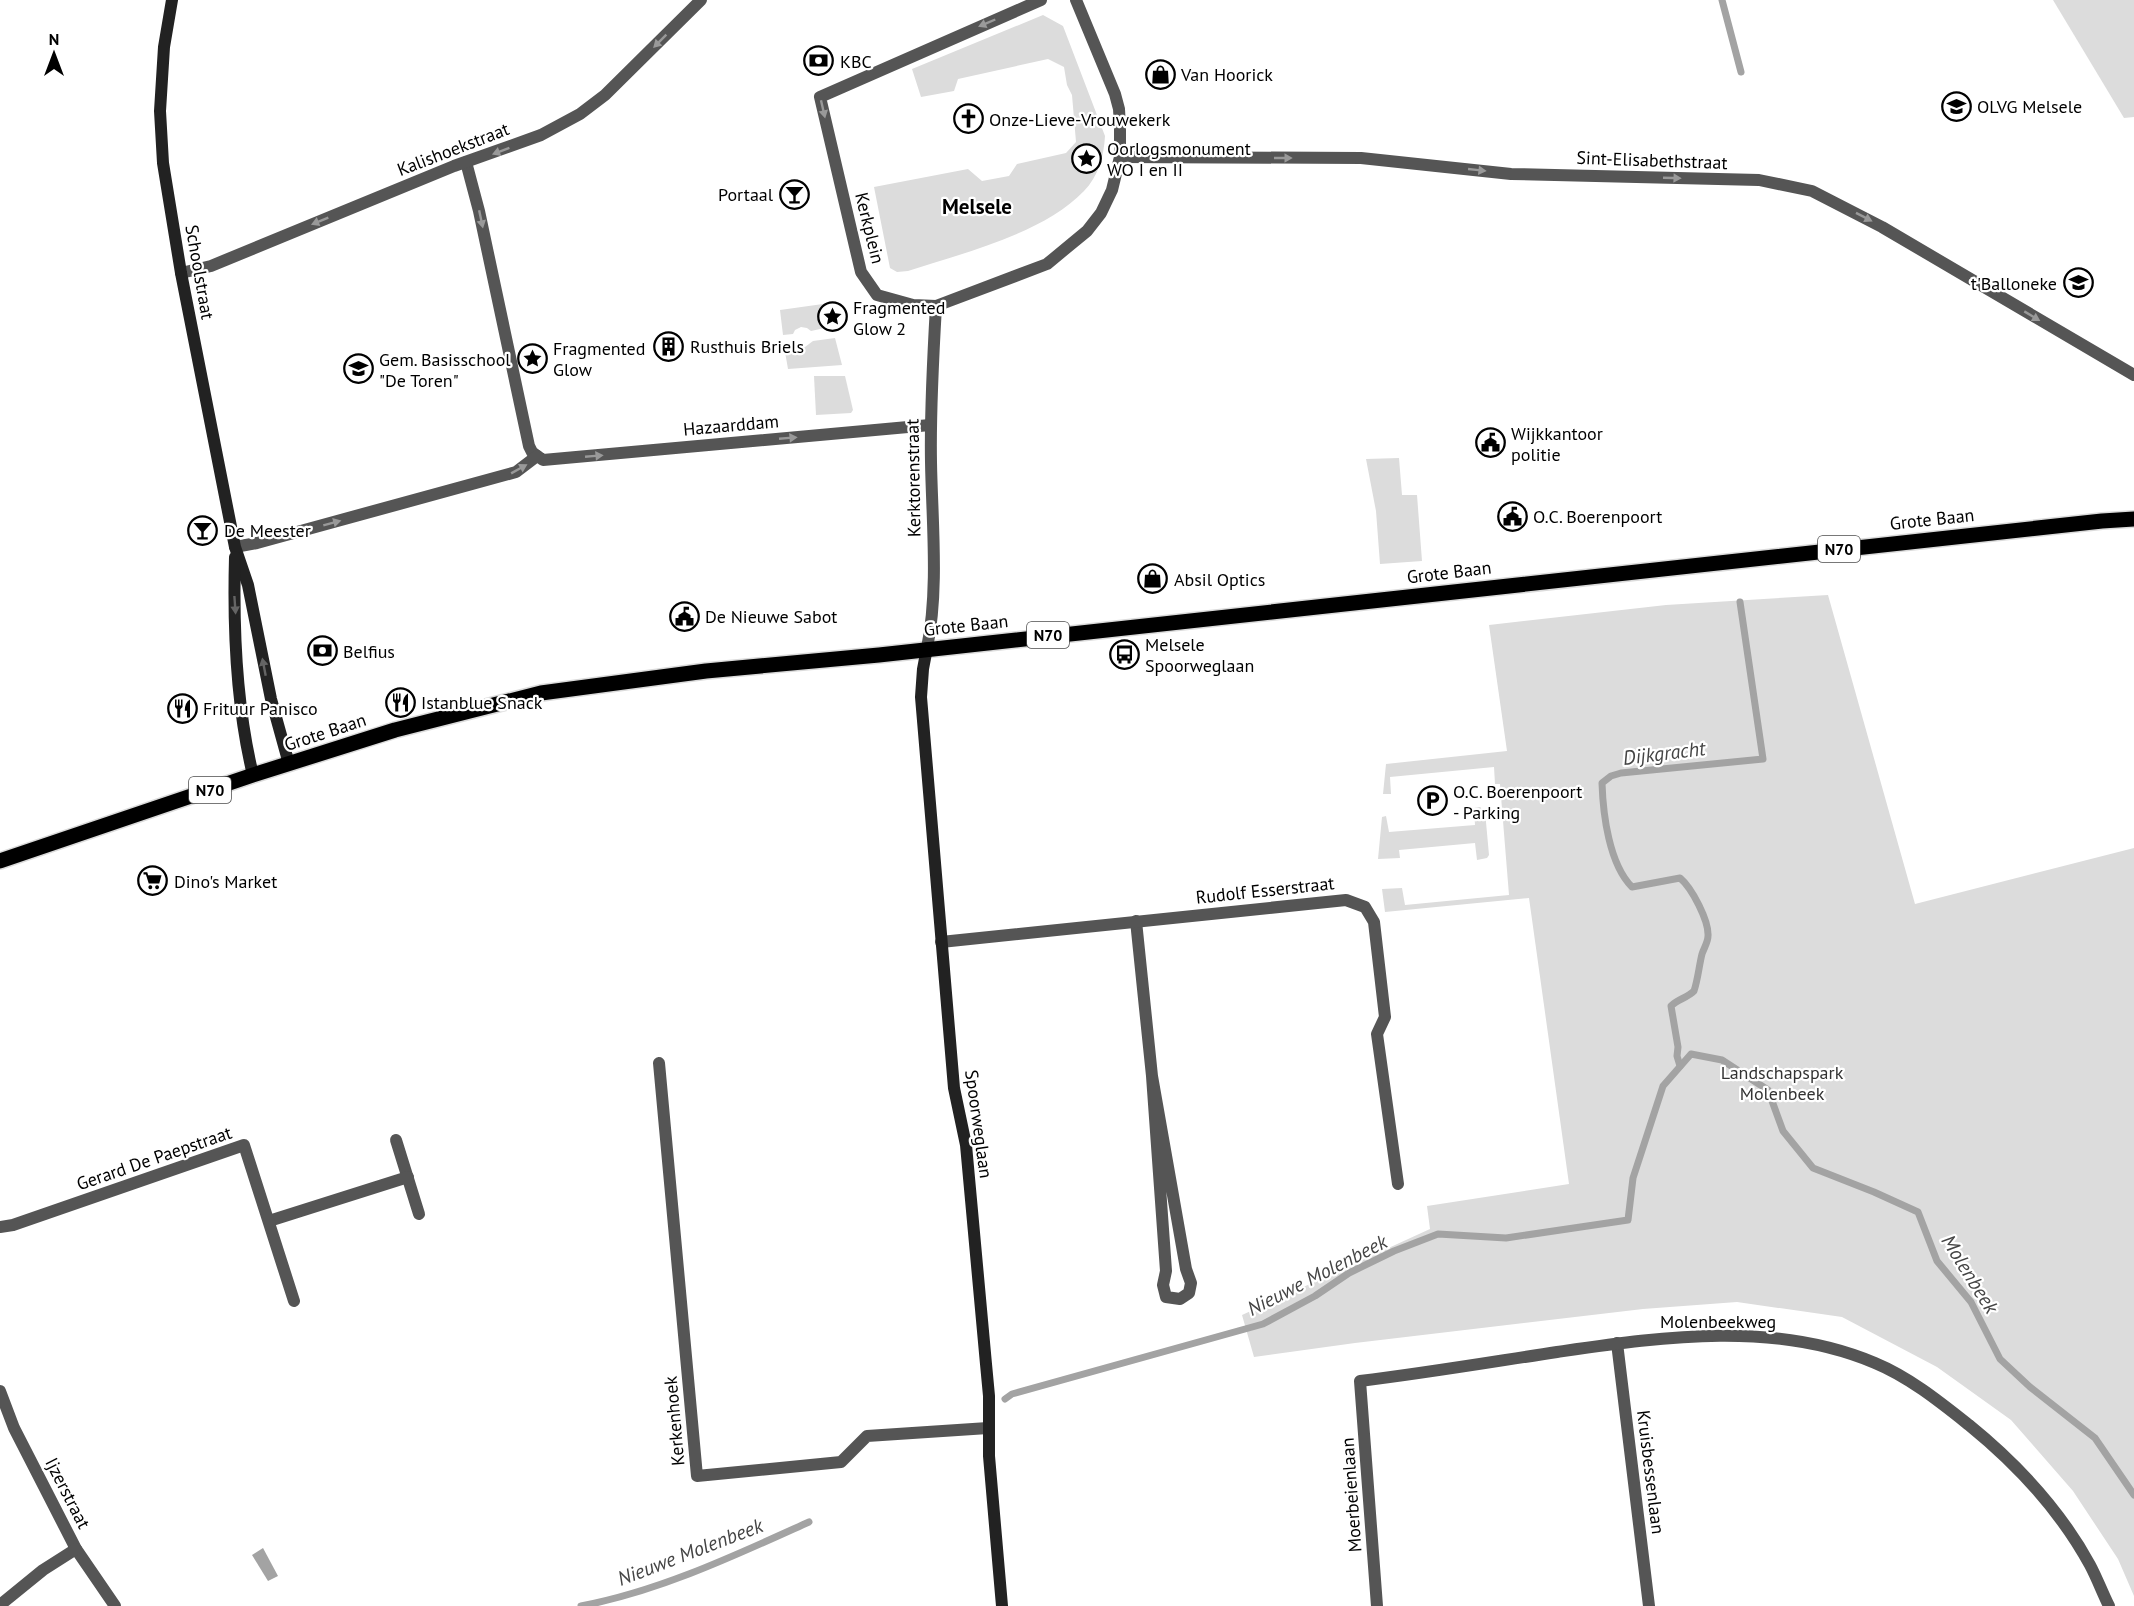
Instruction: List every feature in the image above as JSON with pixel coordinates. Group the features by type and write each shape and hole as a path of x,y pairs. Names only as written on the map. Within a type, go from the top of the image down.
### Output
{"main road":[{"name":"Schoolstraat","path":"172,0 164,47 160,111 163,163 181,273 235,547 248,585 271,699 289,764"},
{"name":"Grote Baan","path":"0,861 253,775 395,730 541,693 635,679 2134,517"},
{"name":"Schoolstraat","path":"235,547 234,594 241,704 245,740 253,775"},
{"name":"Spoorweglaan","path":"927,648 922,669 921,697 954,1088 966,1145 989,1396 988,1456 1002,1606"}],"street":[{"name":"Kalishoekstraat","path":"181,273 211,266 466,162 541,135 580,114 605,95 701,0"},
{"name":"Kerkplein","path":"1041,0 820,97 861,272 878,295 913,305 936,306 1047,264 1087,231 1101,213 1112,190 1120,157 1119,109 1076,0"},
{"name":"Sint-Elisabethstraat","path":"1120,157 1361,158 1511,174 1759,180 1812,191 1882,226 2134,375"},
{"path":"235,547 257,543 516,472 537,456 529,446 479,211 466,162"},
{"name":"Kerktorenstraat","path":"927,648 932,628 933,599 930,425 936,306"},
{"name":"Hazaarddam","path":"537,456 543,460 551,460 930,425"},
{"name":"Rudolf Esserstraat","path":"941,942 1346,900 1365,907 1374,922 1385,1017 1377,1034 1398,1184"},
{"path":"1136,921 1152,1076 1166,1270 1163,1285 1167,1297 1180,1299 1189,1293 1191,1283 1186,1269 1152,1076"},
{"name":"Kerkenhoek","path":"659,1063 697,1476 841,1462 867,1436 988,1428"},
{"path":"396,1140 419,1214"},
{"name":"Gerard De Paepstraat","path":"0,1227 13,1225 244,1145 294,1301"},
{"path":"269,1221 408,1177"},
{"name":"Molenbeekweg","path":"1360,1381 1672,1336 1741,1335 1796,1340 1836,1350 1875,1363 1934,1397 2020,1470 2064,1523 2090,1565 2109,1606"},
{"name":"Kruisbessenlaan","path":"1617,1343 1649,1606"},
{"name":"Moerbeienlaan","path":"1360,1381 1377,1606"},
{"name":"Ijzerstraat","path":"0,1391 14,1428 76,1549 115,1606"},
{"path":"0,1605 43,1570 76,1549"}],"green space":[{"path":"2053,0 2134,0 2134,117 2124,118"},
{"path":"1043,15 1063,26 1105,136 1097,173 1084,191 1067,206 1025,230 977,249 908,271 897,272 890,268 874,187 968,169 982,181 1009,176 1017,164 1066,153 1076,142 1072,95 1067,85 1064,67 1048,59 958,79 954,91 921,97 912,69"},
{"path":"827,305 834,326 811,331 801,327 793,334 783,335 780,310"},
{"path":"835,338 842,365 788,369 784,346 795,345 799,348 813,341"},
{"path":"814,376 845,376 853,410 851,413 816,415"},
{"path":"1399,458 1402,495 1417,495 1422,561 1380,564 1376,511 1366,459"},
{"name":"Landschapspark Molenbeek","path":"1828,595 1915,904 2134,848 2134,1596 2118,1559 2073,1491 2011,1420 1937,1367 1842,1317 1737,1302 1643,1309 1254,1357 1242,1315 1430,1229 1427,1206 1569,1184 1529,898 1385,912 1382,889 1402,888 1405,905 1509,895 1500,784 1495,784 1494,767 1390,777 1391,794 1383,794 1386,764 1507,751 1489,625 1666,605"},
{"path":"1480,807 1485,811 1489,855 1487,858 1477,860 1475,843 1399,850 1400,858 1378,859 1382,817 1386,816 1389,832 1475,825 1474,808"}],"shaded area":[{"path":"263,1548 278,1576 268,1581 252,1555"}],"waterway":[{"name":"Dijkgracht","path":"1722,0 1741,72"},
{"name":"Dijkgracht","path":"1680,1066 1671,1006 1694,991 1708,938 1706,922 1694,897 1680,878 1632,887 1624,877 1609,838 1602,783 1611,776 1621,773 1763,759 1740,602"},
{"name":"Nieuwe Molenbeek","path":"1005,1399 1012,1394 1263,1324 1315,1296 1349,1273 1394,1251 1438,1234 1506,1238 1628,1220 1633,1178 1663,1086 1691,1054 1722,1060 1768,1090 1783,1131 1813,1168 1918,1212 1937,1261 1971,1302 2000,1359 2030,1387 2095,1438 2134,1495"},
{"name":"Nieuwe Molenbeek","path":"581,1606 669,1582 809,1522"}],"place":[{"name":"KBC","path":"819,61"},
{"name":"Van Hoorick","path":"1160,74"},
{"name":"OLVG Melsele","path":"1956,106"},
{"name":"Onze-Lieve-Vrouwekerk","path":"968,119"},
{"name":"Oorlogsmonument WO I en II","path":"1086,158"},
{"name":"Portaal","path":"794,194"},
{"name":"t'Balloneke","path":"2078,283"},
{"name":"Fragmented Glow 2","path":"832,317"},
{"name":"Rusthuis Briels","path":"669,346"},
{"name":"Fragmented Glow","path":"532,358"},
{"name":"Gem. Basisschool \"De Toren\"","path":"358,369"},
{"name":"Wijkkantoor politie","path":"1490,443"},
{"name":"O.C. Boerenpoort","path":"1512,516"},
{"name":"De Meester","path":"203,530"},
{"name":"Absil Optics","path":"1153,579"},
{"name":"De Nieuwe Sabot","path":"684,616"},
{"name":"Belfius","path":"322,651"},
{"name":"Melsele Spoorweglaan","path":"1124,654"},
{"name":"Istanblue Snack","path":"400,702"},
{"name":"Frituur Panisco","path":"182,708"},
{"name":"O.C. Boerenpoort - Parking","path":"1432,801"},
{"name":"Dino's Market","path":"153,881"}],"district":[{"name":"Melsele","path":"977,206"}],"water label":[{"name":"Molenbeek","path":"1970,1274"}]}
